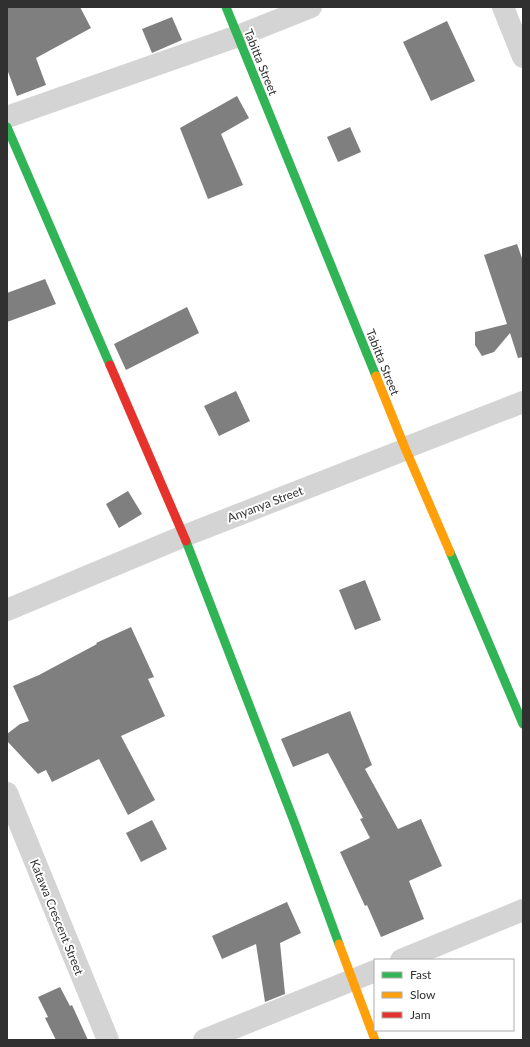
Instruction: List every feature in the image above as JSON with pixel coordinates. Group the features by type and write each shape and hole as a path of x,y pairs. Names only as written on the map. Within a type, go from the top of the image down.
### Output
{"street":[{"name":"Tabitta Street","path":"226,7 405,448 523,724"},
{"path":"7,117 238,36 311,7"},
{"path":"503,7 523,57"},
{"path":"7,127 184,536 292,816 375,1040"},
{"name":"Anyanya Street","path":"7,610 184,536 523,402"},
{"name":"Katawa Crescent Street","path":"7,793 108,1040"},
{"path":"403,959 523,910"},
{"path":"204,1040 374,970"}],"building":[{"path":"7,7 80,7 91,28 36,58 46,85 17,96 7,69"},
{"path":"172,17 182,40 152,53 142,29"},
{"path":"447,21 475,81 431,101 403,42"},
{"path":"237,96 249,118 221,134 243,185 208,199 180,128"},
{"path":"350,127 361,152 338,162 327,137"},
{"path":"517,244 523,261 523,357 518,358 510,333 494,352 482,356 475,345 475,332 507,324 484,255"},
{"path":"45,279 56,304 7,322 7,293"},
{"path":"187,307 199,333 126,370 114,344"},
{"path":"236,391 250,421 219,436 204,406"},
{"path":"128,491 142,514 119,528 106,504"},
{"path":"365,580 381,620 355,630 339,590"},
{"path":"131,627 154,677 148,679 165,716 121,736 155,800 128,815 99,759 52,782 46,770 38,774 7,741 7,734 20,724 29,721 13,686 39,675 97,644 96,643"},
{"path":"350,711 372,765 365,769 398,829 421,819 442,866 409,881 424,919 381,937 367,905 365,906 340,852 370,838 360,819 363,818 328,753 293,767 281,739"},
{"path":"152,820 167,849 141,862 126,833"},
{"path":"287,902 301,933 280,943 285,994 265,1002 256,944 222,959 212,936"},
{"path":"60,987 70,1006 72,1005 88,1040 56,1040 45,1018 48,1017 38,997"}],"traffic: fast":[{"path":"226,7 376,376"},
{"path":"7,127 110,365"},
{"path":"186,541 295,824 339,944"},
{"path":"450,552 523,724"}],"traffic: slow":[{"path":"376,376 450,552"},
{"path":"339,944 375,1040"}],"traffic: jam":[{"path":"110,365 186,541"}]}
